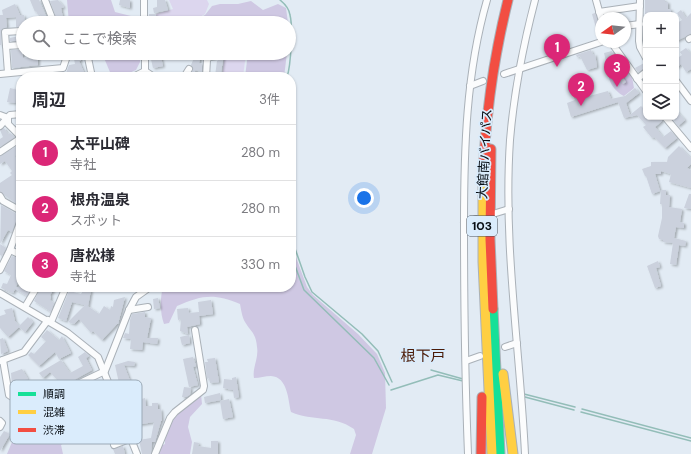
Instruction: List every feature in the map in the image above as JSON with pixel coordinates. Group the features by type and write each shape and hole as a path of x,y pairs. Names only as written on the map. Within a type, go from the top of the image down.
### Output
{"highway":[{"name":"大館南バイパス","path":"492,454 483,262 482,165 487,97 494,55 509,0"},
{"name":"大館南バイパス","path":"500,454 490,201 492,132 497,70 509,0"},
{"path":"481,454 484,358 483,262"},
{"path":"492,280 513,454"}],"street":[{"path":"45,0 51,16"},
{"path":"144,0 144,16"},
{"path":"468,454 464,149 470,86 487,0"},
{"path":"525,454 511,272 509,209 510,141 520,69 535,0"},
{"path":"596,0 599,12"},
{"path":"612,12 640,3 640,47 643,52"},
{"path":"631,25 640,24"},
{"path":"8,73 5,32 16,31"},
{"path":"504,74 595,44"},
{"path":"6,46 16,45"},
{"path":"615,48 643,87"},
{"path":"0,59 7,58"},
{"path":"19,72 63,68 65,60"},
{"path":"88,60 91,72"},
{"path":"145,60 145,71"},
{"path":"206,72 207,60"},
{"path":"0,74 16,72"},
{"path":"637,79 643,74"},
{"path":"470,86 483,81"},
{"path":"678,84 691,101"},
{"path":"0,126 10,115 16,114"},
{"path":"0,115 8,118"},
{"path":"8,118 8,124 16,133"},
{"path":"668,120 691,148"},
{"path":"0,152 16,141"},
{"path":"0,196 4,201 16,208"},
{"path":"496,212 509,209"},
{"path":"464,223 476,219"},
{"path":"0,270 16,234"},
{"path":"10,250 16,253"},
{"path":"25,307 34,292"},
{"path":"10,396 1,361 24,352 50,321 64,292"},
{"path":"87,380 105,372 128,310 136,297 143,292"},
{"path":"0,293 50,321 92,350 98,357 108,380"},
{"path":"128,310 148,307"},
{"path":"155,454 170,418 175,412 203,390 204,386 195,330"},
{"path":"505,347 517,343"},
{"path":"466,361 480,356"},
{"path":"0,422 2,423 0,426"},
{"path":"134,444 138,454"}],"shaded area":[{"path":"67,0 111,0 115,12 131,16 68,16"},
{"path":"169,0 207,0 209,4 205,14 202,16 156,16 156,14 173,9"},
{"path":"251,1 263,10 278,4 286,8 287,16 203,16 212,6 220,4 238,4"},
{"path":"105,60 140,60 136,70 131,72 110,72"},
{"path":"224,60 245,60 244,72 223,72"},
{"path":"247,60 286,60 285,72 246,72"},
{"path":"619,64 623,65 632,77 634,88 624,96 614,88 609,78 614,66"},
{"path":"296,257 307,287 313,295 358,334 377,354 385,373 386,408 372,454 350,454 356,435 354,429 346,424 338,421 307,417 291,412 284,385 277,377 271,376 254,378 257,355 256,342 244,320 240,304 223,298 201,298 177,306 169,323 164,324 162,292 296,292"},
{"path":"201,394 202,404 190,417 188,427 192,442 190,454 157,454 161,446 165,444 168,427 171,421 181,410"},
{"path":"11,444 63,444 61,445 63,454 7,454"}],"building":[{"path":"30,0 39,0 46,16 40,16 36,11 35,12"},
{"path":"58,0 64,7 61,8 63,16 55,16 50,1"},
{"path":"120,0 130,0 130,8 119,5"},
{"path":"157,0 165,0 168,10 154,13 153,8 157,7"},
{"path":"645,0 665,0 665,2 668,2 668,9 671,9 671,12 645,12"},
{"path":"15,4 20,15 24,16 6,18 7,27 1,30 0,45 0,15 3,15 2,10"},
{"path":"681,10 686,18 691,13 691,34 679,40 679,22 682,20 678,12"},
{"path":"595,13 595,24 592,14"},
{"path":"149,14 156,14 156,16 149,16"},
{"path":"16,37 16,41 10,41 10,38"},
{"path":"686,48 691,54 691,69 686,72 681,64 679,66 679,57 682,55 680,52"},
{"path":"11,50 16,50 16,60 38,60 38,65 12,68"},
{"path":"591,50 593,55 595,54 597,67 587,70 580,56 577,57 576,55"},
{"path":"612,51 614,56 606,61 604,53"},
{"path":"74,60 81,60 79,61 84,72 66,72 69,65 75,64"},
{"path":"151,60 162,60 163,66 153,68"},
{"path":"193,60 200,60 199,63 202,64 202,72 195,70 195,72 192,72 193,70 191,65"},
{"path":"223,60 221,72 216,72 217,61"},
{"path":"643,64 643,70 638,72 635,68"},
{"path":"618,70 626,82 623,84 614,73"},
{"path":"10,88 16,90 15,103 7,102"},
{"path":"635,88 639,93 626,103 630,115 641,106 643,108 643,120 662,120 655,127 663,137 671,131 677,138 665,148 654,137 652,138 643,127 646,125 637,115 624,118 618,102 571,117 567,103 575,100 573,95 581,93 582,98 608,91 611,99 625,96"},
{"path":"679,113 685,120 678,126 673,120 679,120"},
{"path":"4,128 8,134 10,133 15,137 0,147 0,139 3,137 0,130"},
{"path":"16,146 16,203 0,192 0,183 12,175 10,173 12,171 5,161 0,164 0,156"},
{"path":"679,146 691,158 691,164 687,168 691,170 691,188 669,182 671,174 661,171 661,174 655,174 660,191 652,194 642,169 651,166 651,162 667,162 668,157"},
{"path":"661,190 666,190 666,195 670,195 669,207 682,209 680,222 684,223 684,228 676,227 674,238 686,241 685,246 679,245 676,265 670,264 673,243 663,242 663,240 659,239 658,236 662,218 662,204 660,204"},
{"path":"689,194 691,194 691,209 684,208"},
{"path":"1,205 16,214 16,221 12,232 8,230 0,244"},
{"path":"0,244 6,248 2,256 0,255"},
{"path":"12,256 16,257 16,290 13,293 1,288 3,283 7,284 11,275 4,271"},
{"path":"658,261 660,267 656,268 661,286 655,288 647,266"},
{"path":"20,292 29,292 27,296"},
{"path":"38,292 52,292 50,295 50,300 54,303 51,312 34,301"},
{"path":"69,292 81,294 82,292 91,292 88,306 86,305 99,314 104,306 110,310 111,306 113,307 114,300 125,297 118,324 102,340 93,331 91,333 79,319 74,324 68,322 85,305 72,302 66,321 58,318"},
{"path":"158,298 160,308 154,309 153,299"},
{"path":"211,300 213,314 199,316 200,324 187,327 188,334 180,331 181,319 178,320 177,309 188,308 189,313 199,312 198,302"},
{"path":"12,308 15,321 19,326 28,317 33,322 25,332 19,327 8,337 0,328 0,316 6,314 4,310"},
{"path":"145,312 145,317 151,318 147,338 158,338 157,344 143,342 142,350 130,349 131,339 123,338 125,333 129,334 132,314"},
{"path":"47,330 59,340 62,336 71,353 59,359 55,352 39,366 28,355 31,352 34,354 46,341 41,337"},
{"path":"189,335 190,343 182,345 180,337"},
{"path":"3,338 8,351 1,354 0,339"},
{"path":"85,352 89,356 86,358 92,370 74,380 57,380 50,372 43,378 39,373 61,360 70,373 83,366 78,357"},
{"path":"193,357 196,366 193,367 198,385 189,387 183,359"},
{"path":"215,358 219,382 210,383 209,378 207,379 205,362 208,362 207,359"},
{"path":"128,361 135,362 134,366 124,365 130,380 118,380 115,365"},
{"path":"22,369 28,379 12,380 11,373"},
{"path":"236,377 239,397 234,398 233,390 223,388 224,379 232,380 232,378"},
{"path":"184,387 191,388 190,395 182,397"},
{"path":"220,393 221,400 205,403 204,397"},
{"path":"145,398 146,406 152,406 152,403 158,403 158,409 161,409 162,421 155,442 152,442 151,454 142,454 140,444 142,444 142,440 151,438 154,422 142,424 142,399"},
{"path":"229,399 233,417 223,419 220,401"},
{"path":"4,431 10,434 0,451 0,437"},
{"path":"211,441 218,441 218,454 192,454 194,442 199,443 198,446 211,448"},
{"path":"123,446 125,454 115,454 113,449"}],"waterway":[{"path":"280,0 288,8 290,16"},
{"path":"288,72 289,60"},
{"path":"296,251 312,292 362,334 378,351 392,382"},
{"path":"296,268 304,290 374,358 389,385"},
{"path":"431,370 463,379"},
{"path":"391,390 438,375 463,381"},
{"path":"524,394 575,407"},
{"path":"525,397 574,410"},
{"path":"582,409 691,438"},
{"path":"581,412 691,441"}],"traffic: fast":[{"path":"493,309 500,454"}],"traffic: slow":[{"path":"483,181 483,262 492,454"},
{"path":"503,374 513,454"}],"traffic: jam":[{"path":"483,181 488,112 494,67 508,0"},
{"path":"491,149 490,239 493,309"},
{"path":"481,454 482,397"}],"place":[{"name":"太平山碑","path":"557,67"},
{"name":"唐松様","path":"617,87"},
{"name":"根舟温泉","path":"581,106"}],"district":[{"name":"根下戸","path":"423,356"}]}
